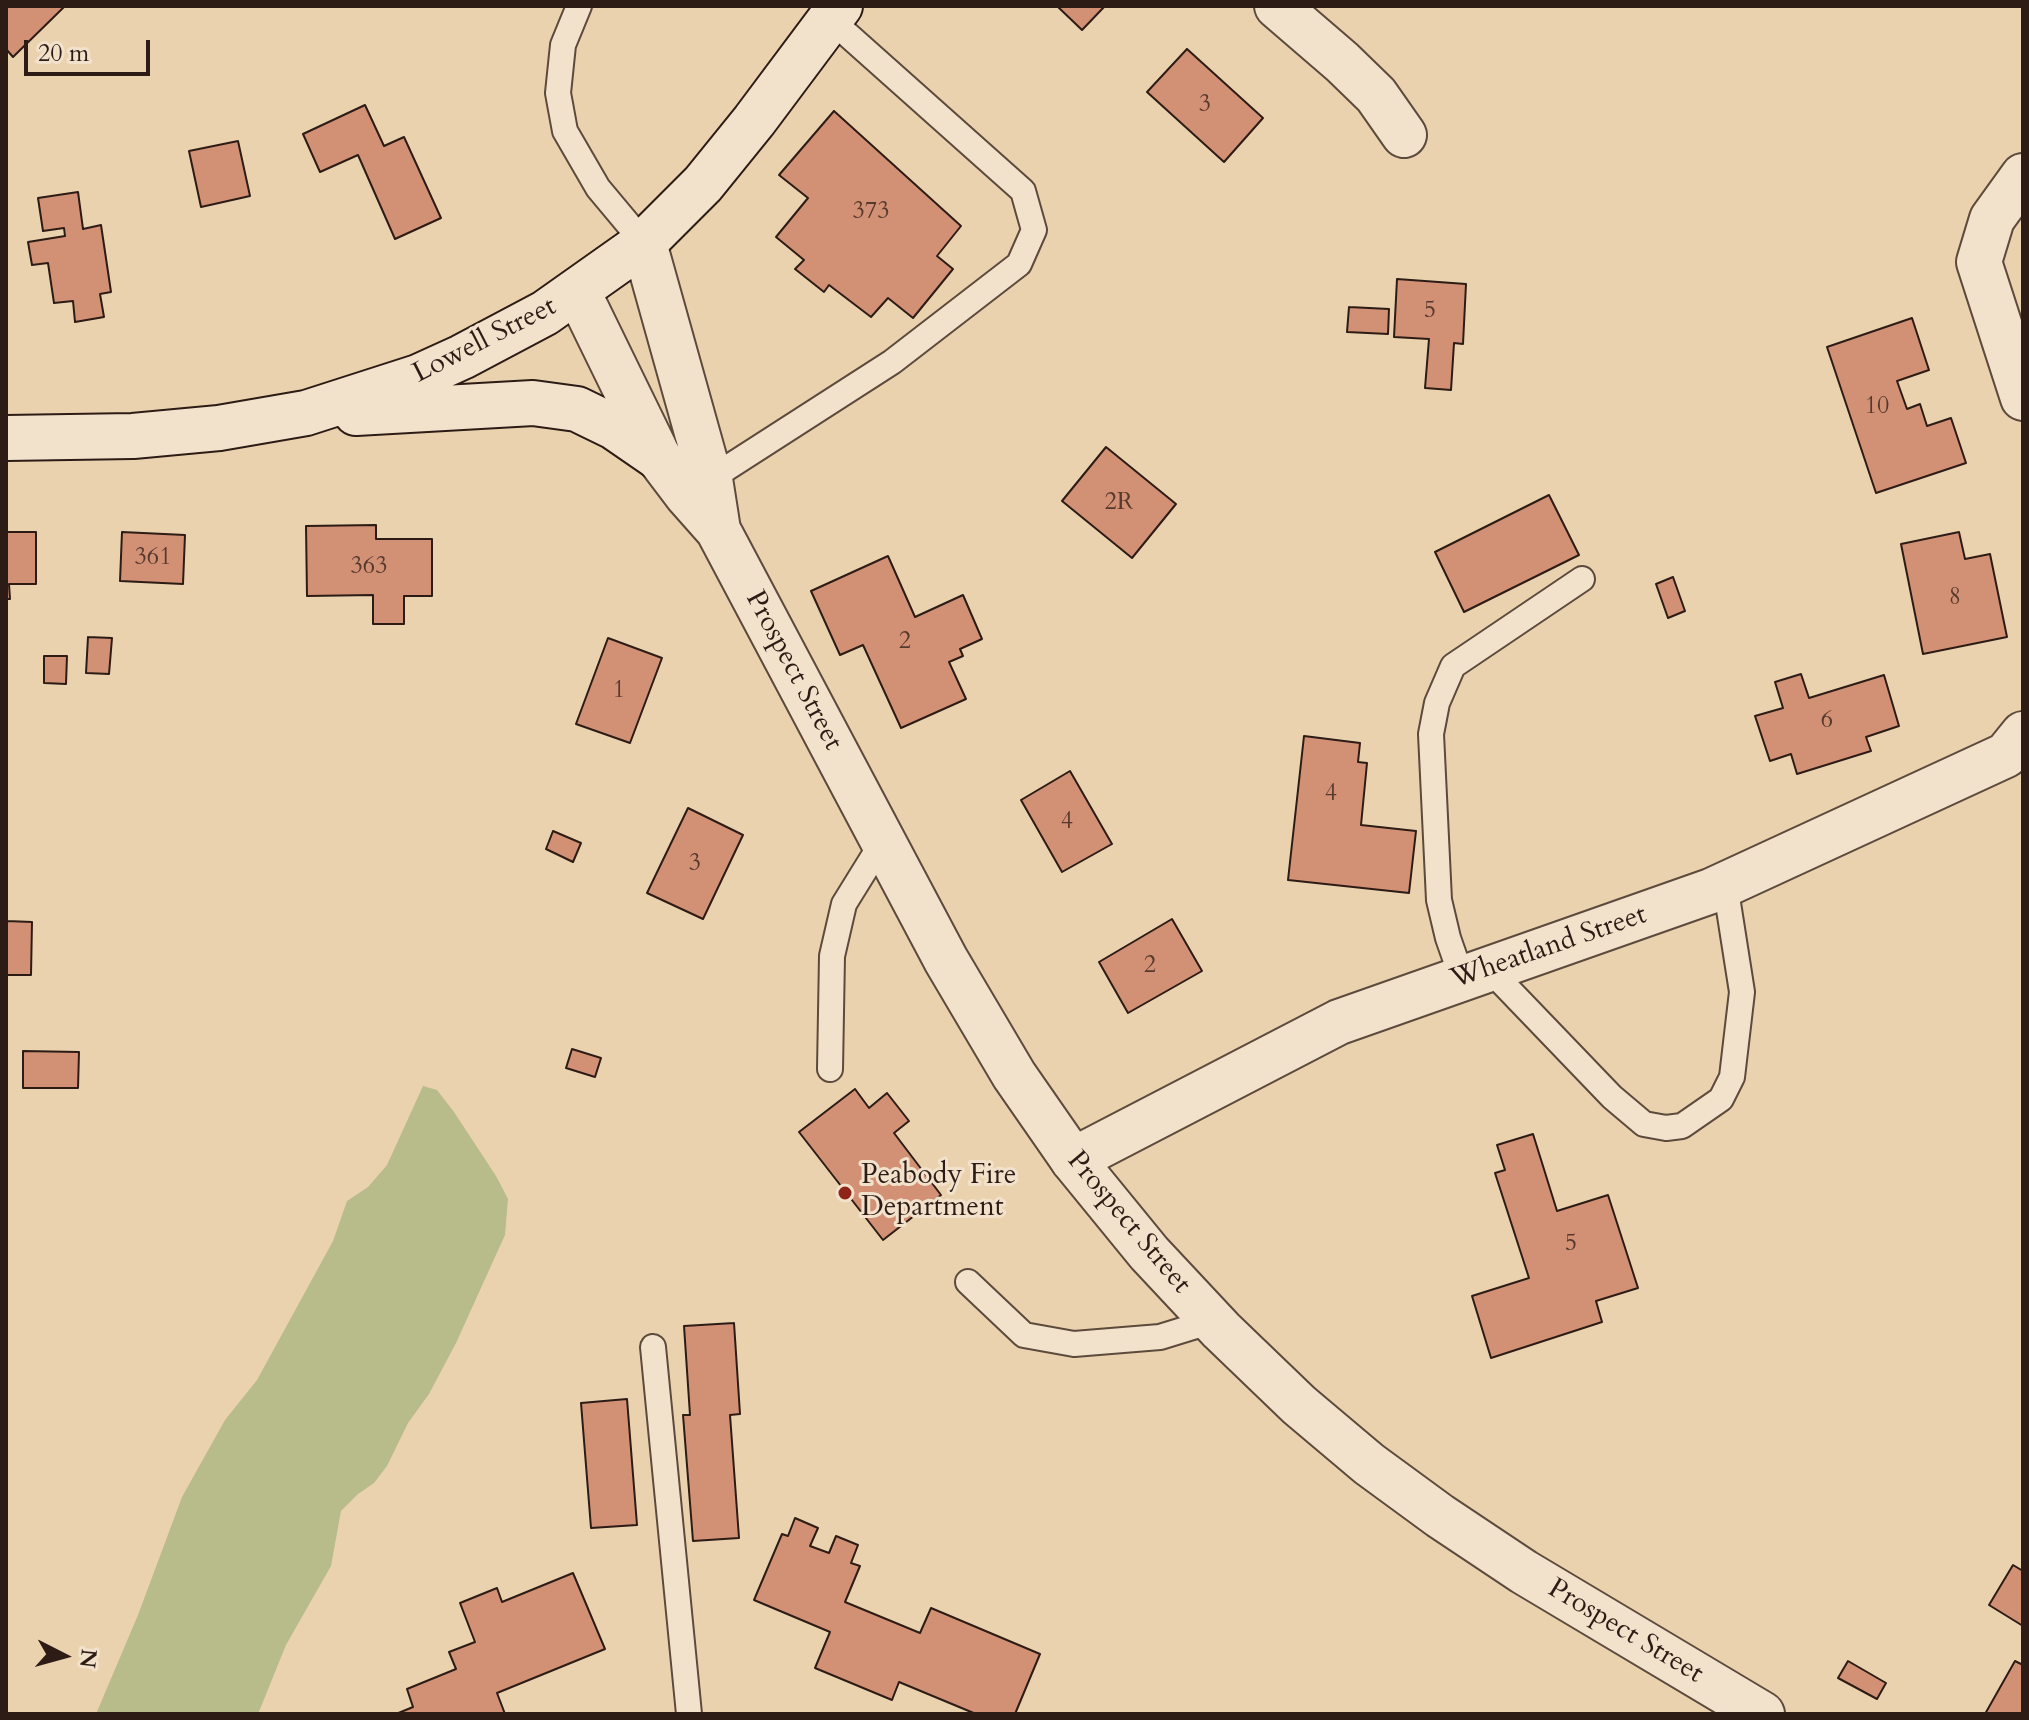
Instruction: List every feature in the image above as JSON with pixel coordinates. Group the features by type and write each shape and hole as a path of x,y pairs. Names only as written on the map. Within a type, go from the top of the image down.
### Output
{"street":[{"path":"1277,6 1376,95 1404,135"},
{"name":"Lowell Street","path":"6,438 133,436 219,428 306,413 418,377 545,313 644,243 703,184 835,13"},
{"path":"2023,176 1992,219 1979,262 2023,398"},
{"name":"Prospect Street","path":"644,243 710,479 718,530"},
{"name":"Prospect Street","path":"578,292 659,458 718,530 946,960 1014,1075 1073,1160 1149,1253 1212,1321 1310,1415 1369,1464 1524,1572 1762,1714"},
{"path":"306,413 378,413 533,403 577,409 614,427 659,458"},
{"name":"Wheatland Street","path":"1073,1160 1339,1022 1725,884 2006,755 2023,734"}],"lane":[{"path":"579,6 563,45 558,93 565,131 598,188 644,243"},
{"path":"710,479 892,362 1008,273 1019,264 1034,230 1023,191 835,13"},
{"path":"1582,579 1453,666 1437,703 1431,734 1439,900 1448,938 1476,974 1644,1124 1666,1128 1682,1126 1721,1099 1732,1077 1742,992 1725,884"},
{"path":"830,1069 832,956 844,904 883,841"},
{"path":"968,1282 1024,1335 1074,1344 1160,1337 1212,1321"},
{"path":"653,1347 689,1714"}],"green space":[{"path":"423,1086 437,1090 454,1112 508,1199 505,1235 456,1343 429,1394 408,1423 387,1466 374,1483 341,1511 331,1566 286,1645 258,1714 96,1714 138,1615 182,1497 225,1420 257,1380 333,1241 347,1201 368,1187 387,1165"}],"building":[{"path":"6,6 65,6 13,57 6,49"},
{"path":"1057,6 1105,6 1082,30"},
{"path":"1187,49 1263,118 1224,162 1147,92"},
{"path":"365,105 384,146 404,137 441,218 395,239 358,155 320,172 303,134"},
{"path":"834,111 961,226 937,256 953,269 913,318 888,298 871,317 829,285 824,292 795,269 804,260 776,237 808,198 779,175"},
{"path":"238,141 250,196 201,207 189,151"},
{"path":"78,192 83,229 101,225 111,292 100,294 104,317 75,322 73,301 54,303 48,263 32,265 28,242 65,236 64,228 43,231 38,198"},
{"path":"1397,279 1466,284 1463,344 1454,343 1451,390 1425,388 1429,339 1394,337"},
{"path":"1349,307 1389,309 1388,334 1347,332"},
{"path":"1912,318 1929,370 1897,381 1907,409 1920,404 1927,426 1951,418 1966,463 1876,493 1827,347"},
{"path":"1106,447 1176,504 1132,558 1062,501"},
{"path":"1549,495 1579,555 1464,612 1435,552"},
{"path":"376,525 376,539 432,539 432,596 404,596 404,624 373,624 373,595 307,596 306,526"},
{"path":"6,532 36,532 36,584 9,584 10,599 6,599"},
{"path":"122,532 185,535 183,584 120,581"},
{"path":"1959,532 1965,559 1990,554 2007,637 1923,654 1901,544"},
{"path":"888,556 915,617 963,595 982,639 960,649 963,656 949,662 966,699 901,728 863,645 840,655 811,591"},
{"path":"1673,577 1685,611 1668,618 1656,584"},
{"path":"88,637 112,638 109,674 86,673"},
{"path":"608,638 662,658 630,743 576,724"},
{"path":"44,656 67,656 66,684 44,683"},
{"path":"1801,674 1809,698 1884,675 1899,726 1866,737 1871,751 1797,774 1791,754 1770,761 1755,716 1783,708 1775,682"},
{"path":"1304,736 1360,743 1358,762 1367,763 1361,825 1416,831 1409,893 1288,880"},
{"path":"1070,771 1112,844 1062,872 1021,800"},
{"path":"688,808 743,835 703,919 647,893"},
{"path":"553,831 581,843 573,862 546,849"},
{"path":"6,894 7,921 32,922 31,975 6,975"},
{"path":"1172,919 1202,971 1128,1013 1099,962"},
{"path":"572,1049 601,1058 595,1077 566,1068"},
{"path":"23,1051 79,1052 78,1088 23,1088"},
{"path":"855,1089 869,1108 887,1093 909,1121 894,1133 941,1195 883,1240 799,1132"},
{"path":"1533,1134 1557,1211 1608,1195 1638,1288 1596,1301 1602,1322 1491,1358 1472,1296 1529,1278 1495,1173 1505,1170 1497,1145"},
{"path":"734,1323 740,1414 730,1415 739,1538 693,1541 683,1415 690,1415 684,1326"},
{"path":"627,1399 637,1525 591,1528 581,1403"},
{"path":"795,1518 818,1528 810,1546 829,1553 836,1536 858,1545 851,1563 860,1566 845,1602 920,1633 931,1608 1040,1654 1015,1714 976,1714 899,1682 892,1700 815,1668 830,1632 754,1600 782,1534 788,1536"},
{"path":"2013,1565 2023,1571 2023,1626 1989,1605"},
{"path":"573,1573 605,1649 497,1693 505,1714 396,1714 413,1707 407,1689 456,1669 449,1652 475,1642 460,1603 497,1588 502,1602"},
{"path":"1848,1661 1886,1683 1877,1699 1838,1678"},
{"path":"2015,1661 2023,1665 2023,1714 1985,1714"}],"place":[{"name":"Peabody Fire Department","path":"845,1193"}]}
